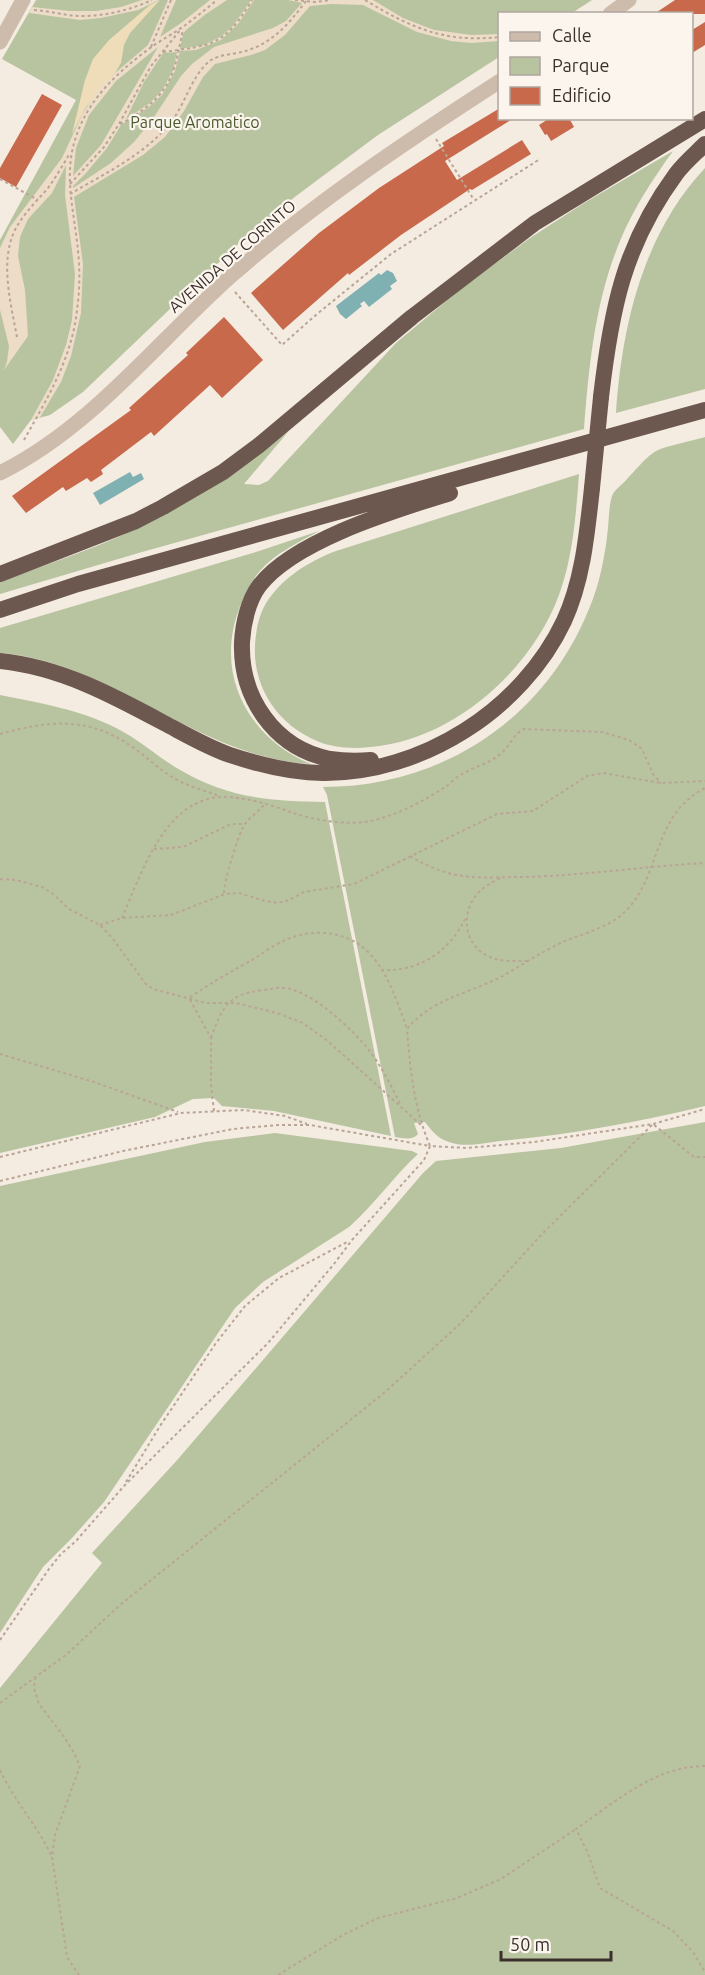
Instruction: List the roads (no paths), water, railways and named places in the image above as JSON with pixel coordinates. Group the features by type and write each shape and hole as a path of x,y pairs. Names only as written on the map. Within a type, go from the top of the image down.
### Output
{"highway":[{"path":"0,574 136,521 223,472 258,446 412,317 534,223 705,119"},
{"path":"0,661 20,663 52,671 84,682 227,754 259,764 299,772 351,772 411,758 449,740 497,706 517,688 549,647 564,620 577,583 584,548 608,336 617,294 648,217 678,172 705,144"},
{"path":"0,610 78,584 705,410"},
{"path":"411,758 357,761 330,759 307,751 291,742 266,720 243,671 242,631 258,587 291,559 319,542 414,504 534,466 560,452"}],"street":[{"path":"1,41 23,0"},
{"path":"613,12 629,0"},
{"name":"AVENIDA DE CORINTO","path":"0,473 19,464 91,410 231,277 300,218 407,142 498,82"}],"water":[{"path":"387,270 393,273 397,281 390,286 392,289 369,307 364,301 360,304 362,306 346,319 340,314 336,306 379,273 381,275"},
{"path":"130,472 133,477 141,473 144,479 100,505 93,493"}],"park label":[{"name":"Parque Aromatico","path":"195,122"}]}
